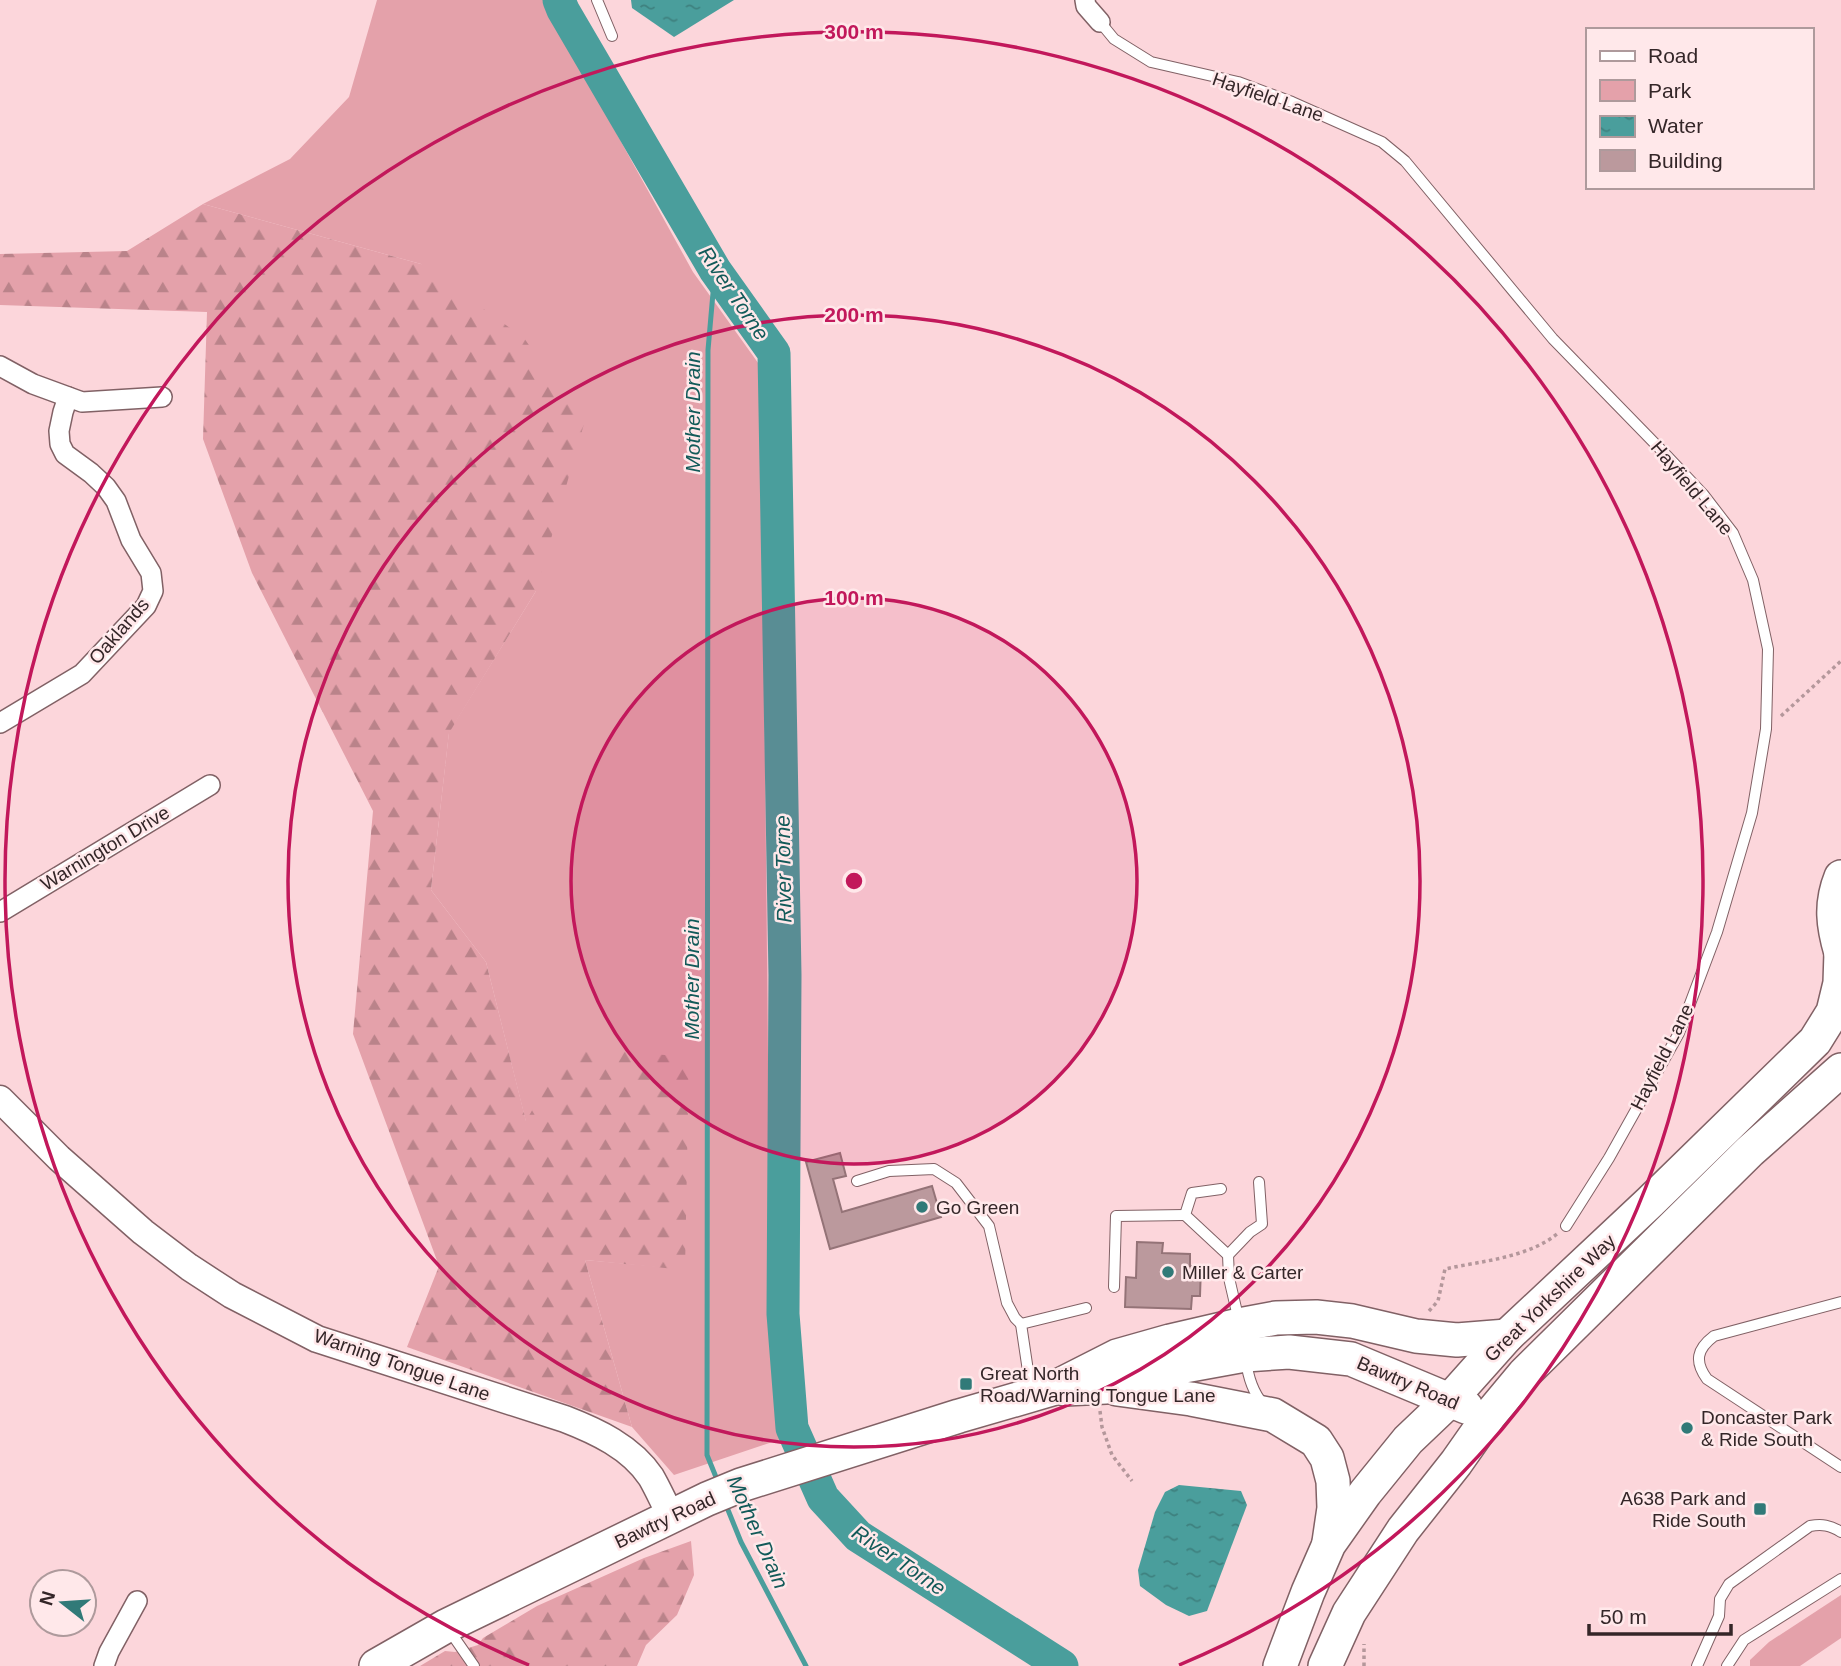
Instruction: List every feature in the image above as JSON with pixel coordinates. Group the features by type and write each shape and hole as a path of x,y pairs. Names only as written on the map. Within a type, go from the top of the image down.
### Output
{"highway":[{"name":"Great Yorkshire Way","path":"1286,1664 1308,1592 1329,1544 1365,1493 1408,1440 1457,1392 1507,1336 1650,1202 1815,1041 1833,1012 1840,983 1841,953 1833,906 1841,877"},
{"name":"Great Yorkshire Way","path":"1325,1666 1349,1613 1403,1530 1524,1374 1750,1151 1841,1070"},
{"name":"Bawtry Road","path":"1042,1392 1101,1387 1168,1369 1242,1340 1276,1318 1315,1317 1419,1327 1457,1340 1507,1336"},
{"name":"Bawtry Road","path":"1419,1327 1457,1392"},
{"name":"Bawtry Road","path":"376,1666 446,1626 670,1516 741,1485 1042,1392 1117,1356 1170,1341 1242,1340 1289,1352 1350,1359 1457,1392 1489,1416"},
{"path":"1101,1387 1191,1399 1273,1415 1316,1441 1327,1458 1333,1481 1334,1508 1329,1544"}],"street":[{"name":"Hayfield Lane","path":"1085,0 1086,6 1100,22"},
{"path":"0,366 33,384 82,402 162,397"},
{"name":"Oaklands","path":"0,723 82,674 146,606 153,590 150,573 131,540 116,501 98,480 65,454 60,431 68,397"},
{"name":"Warnington Drive","path":"0,912 210,785"},
{"name":"Warning Tongue Lane","path":"0,1099 60,1158 143,1232 190,1268 232,1295 317,1339 589,1429 636,1459 650,1476 670,1516"},
{"path":"104,1666 137,1601"}],"lane":[{"path":"597,0 612,36"},
{"name":"Hayfield Lane","path":"1100,22 1114,38 1151,62 1238,82 1293,102 1382,142 1405,161 1553,339 1703,494 1733,533 1753,580 1768,649 1766,729 1752,813 1717,932 1679,1033 1615,1147 1566,1226"},
{"path":"857,1181 889,1171 934,1169 956,1183 989,1226 1007,1303 1021,1324 1042,1392"},
{"path":"1228,1255 1250,1232 1262,1224 1259,1182"},
{"path":"1185,1216 1192,1193 1220,1189"},
{"path":"1114,1287 1116,1216 1185,1216 1228,1255 1229,1278 1248,1377 1256,1395 1273,1415"},
{"path":"1841,1302 1714,1336 1699,1350 1699,1359 1701,1370 1707,1379 1841,1467"},
{"path":"1021,1324 1086,1308"},
{"path":"1697,1666 1720,1616 1720,1599 1729,1584 1810,1527 1821,1524 1839,1531"},
{"path":"1727,1666 1744,1640 1840,1578"},
{"path":"446,1626 474,1666"}],"path":[{"path":"1766,729 1841,661"},
{"path":"1419,1327 1438,1301 1445,1269 1517,1254 1547,1242 1566,1226"},
{"path":"1101,1387 1102,1427 1112,1455 1132,1481"}],"green space":[{"path":"377,0 545,0 693,272 761,367 771,1353 784,1438 674,1475 632,1427 585,1260 685,1269 526,1122 486,962 431,890 449,732 536,591 421,264 203,204 290,159 349,97"},
{"path":"203,204 421,264 524,338 584,424 536,591 449,733 431,890 486,962 526,1121 568,1047 689,1057 685,1270 585,1260 632,1427 407,1347 439,1266 353,1034 373,811 252,573 203,439 207,312 0,305 0,254 127,251"},
{"path":"691,1541 694,1575 677,1615 646,1645 637,1666 420,1666 445,1651 455,1652 478,1645 483,1638 537,1606 644,1558"},
{"path":"1841,1595 1841,1638 1800,1666 1750,1666 1750,1660 1769,1642"}],"water":[{"path":"631,0 734,0 674,37 632,8"},
{"path":"1179,1485 1241,1491 1247,1505 1207,1611 1189,1616 1166,1605 1140,1586 1138,1570 1155,1512 1165,1492"}],"building":[{"path":"840,1153 846,1176 833,1179 842,1212 932,1186 941,1217 830,1249 806,1162"},
{"name":"Miller & Carter","path":"1137,1242 1163,1243 1162,1253 1190,1254 1190,1266 1201,1266 1200,1296 1192,1296 1191,1309 1125,1307 1126,1277 1136,1278"}],"waterway":[{"name":"River Torne","path":"559,0 715,270 774,353 785,975 783,1314 792,1428 823,1498 858,1536 1062,1666"},
{"name":"Mother Drain","path":"715,270 708,350 707,1455 718,1482"},
{"name":"Mother Drain","path":"726,1505 741,1542 806,1666"}],"place":[{"name":"Go Green","path":"922,1207"},
{"name":"Miller & Carter","path":"1168,1272"},
{"name":"Great North Road/Warning Tongue Lane","path":"966,1384"},
{"name":"Doncaster Park & Ride South","path":"1687,1428"},
{"name":"A638 Park and Ride South","path":"1760,1509"}]}
